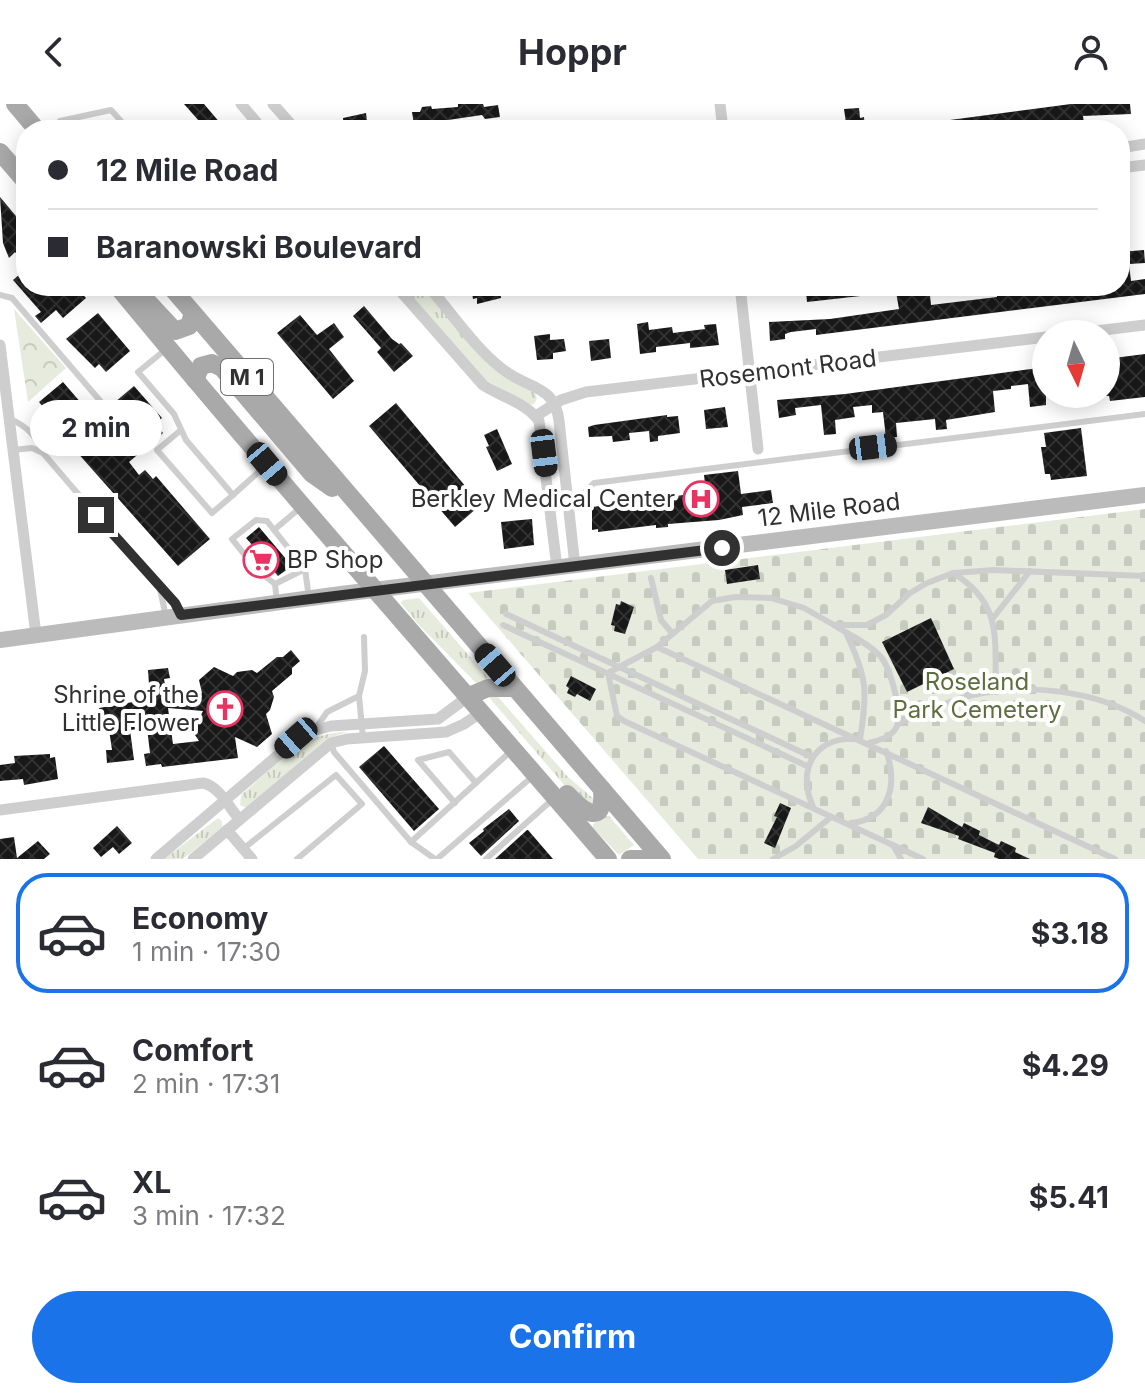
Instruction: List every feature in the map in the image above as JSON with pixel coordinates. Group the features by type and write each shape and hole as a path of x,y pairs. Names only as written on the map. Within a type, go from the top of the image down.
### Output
{"main road":[{"path":"15,104 29,120"},
{"name":"M 1","path":"125,296 302,506 483,711 608,859"},
{"path":"142,296 175,331 189,326 193,313"},
{"name":"M 1","path":"179,296 662,859"},
{"path":"195,380 201,366 212,363 222,368 312,474 363,512"},
{"name":"12 Mile Road","path":"0,640 1145,495"},
{"path":"469,696 488,688 515,688"},
{"path":"483,711 511,731 583,811 598,812 603,804 602,789"},
{"path":"630,859 642,859"}],"street":[{"path":"273,104 287,120"},
{"path":"405,296 483,385 536,416 541,430 557,568"},
{"path":"437,296 490,358 509,373 548,394 555,403 575,566"},
{"path":"741,296 758,449"},
{"path":"1120,328 1145,325"},
{"name":"Rosemont Road","path":"536,416 555,403 586,392 1032,339"},
{"path":"0,345 36,635"},
{"path":"156,859 296,738 316,728 438,719 469,696"},
{"path":"193,859 331,743 446,732 483,711"},
{"path":"0,810 203,783 211,785 239,819"},
{"path":"227,830 252,859"}],"lane":[{"path":"65,120 111,110 120,120"},
{"path":"0,295 12,298 102,403"},
{"path":"168,347 138,372 174,414 186,440 233,495"},
{"path":"550,500 581,496 594,483 1145,414"},
{"path":"10,419 24,425 38,439 43,453 175,603 174,616"},
{"path":"181,430 157,450 212,513 267,464"},
{"path":"13,450 32,448 43,453"},
{"path":"274,530 302,506"},
{"path":"277,603 275,584 257,570 232,539 260,519 267,521 305,569 309,599"},
{"path":"275,584 305,569"},
{"path":"993,618 1030,571"},
{"path":"834,625 867,625 886,615 910,593 953,573 1030,571 1145,576"},
{"path":"953,573 979,592 993,618 996,692"},
{"path":"651,578 661,620 672,633"},
{"path":"159,586 174,616"},
{"path":"608,673 657,647 712,601 735,597 771,598 804,608 872,648 884,661 892,680 898,723"},
{"path":"506,614 812,757"},
{"path":"503,625 807,766"},
{"path":"846,633 865,682 860,739"},
{"path":"363,738 359,696 365,671 364,637"},
{"path":"657,647 1115,859"},
{"path":"608,673 617,716 624,721 923,859"},
{"path":"869,743 883,739 898,723 972,695 996,692 1047,691 1084,696 1144,719"},
{"path":"316,728 327,712 359,696"},
{"path":"814,808 808,796 807,766 812,757 831,741 860,739"},
{"path":"331,743 334,752 411,842 436,859 535,774"},
{"path":"411,842 514,749"},
{"path":"847,824 873,817 887,802 891,794 892,774 886,751"},
{"path":"455,803 418,760 449,752 476,783"},
{"path":"243,849 336,775 362,804 297,859"},
{"path":"486,859 555,797"},
{"path":"773,859 796,846 832,817"},
{"path":"893,845 901,859"}],"green space":[{"path":"411,296 431,296 479,353 535,393 537,399 534,404 528,405 482,378"},
{"path":"14,309 66,368 28,402"},
{"name":"Roseland Park Cemetery","path":"1145,509 1145,859 698,859 468,593"},
{"path":"419,598 491,681 479,686 401,603"},
{"path":"487,695 498,697 595,803 584,808"},
{"path":"347,732 327,739 246,808 240,805 241,795 290,753 317,738"},
{"path":"606,816 634,845 619,855 593,828 593,824"},
{"path":"218,818 222,821 222,828 183,859 164,859"}],"building":[{"path":"184,104 204,104 218,120 198,120"},
{"path":"458,104 498,105 500,117 485,119 482,115 448,120 413,120 412,112 420,112 422,107 458,107"},
{"path":"1071,104 1130,104 1131,114 1083,116 1084,120 950,120"},
{"path":"859,108 860,118 864,117 864,120 846,120 844,109"},
{"path":"366,113 367,120 343,120"},
{"path":"0,197 16,216 16,253 9,258 3,243"},
{"path":"1144,250 1145,263 1130,264 1130,251"},
{"path":"1130,272 1131,281 1145,279 1145,294 1130,296"},
{"path":"27,296 86,298 63,318 56,310 41,323 35,316 41,312"},
{"path":"473,296 501,298 477,304 477,298 473,299"},
{"path":"806,296 860,296 807,302"},
{"path":"897,296 930,296 931,305 997,297 1129,296 816,335 816,329 791,332 785,334 785,339 770,341 769,322 830,319 899,309"},
{"path":"364,306 392,339 401,343 413,356 394,372 377,352 381,348 353,316"},
{"path":"98,313 130,351 106,372 99,364 95,368 66,339"},
{"path":"300,315 317,335 334,323 344,337 329,349 354,381 333,399 277,333"},
{"path":"648,322 649,330 672,327 673,333 705,329 704,325 716,324 719,345 690,348 690,343 656,347 656,352 640,354 637,324"},
{"path":"550,334 550,340 564,339 566,351 553,353 553,359 537,360 534,336"},
{"path":"609,339 611,358 591,361 589,341"},
{"path":"1145,354 1145,397 1120,400 1120,357"},
{"path":"1032,369 1032,407 1028,384 1011,386 1011,389 993,391 995,412 946,420 947,429 936,430 935,419 896,423 897,437 886,438 883,412 872,413 872,405 853,407 855,417 835,420 836,434 824,435 821,405 795,408 796,415 779,418 777,400"},
{"path":"63,382 95,419 134,386 162,418 155,424 163,433 129,462 139,475 145,470 153,479 156,476 210,539 178,566 75,450 78,448 39,402","holes":["113,417 140,447 118,443 115,446 100,429"]},
{"path":"396,403 476,499 477,508 455,527 369,426"},
{"path":"725,407 728,427 706,429 704,410"},
{"path":"678,416 680,433 658,436 658,441 650,442 649,431 629,433 630,440 613,442 612,436 589,437 588,427 594,425"},
{"path":"1081,428 1087,476 1051,480 1050,474 1045,474 1041,447 1046,447 1044,433"},
{"path":"497,429 512,464 497,471 484,435"},
{"name":"Berkley Medical Center","path":"738,471 741,494 771,490 773,503 742,507 743,515 719,520 668,524 668,527 656,528 656,525 598,532 598,529 592,530 592,507 706,492 704,475"},
{"path":"532,519 534,545 504,549 501,522"},
{"path":"259,527 292,566 278,576 267,563 261,566 254,557 259,553 246,538"},
{"path":"758,565 760,579 727,584 725,570"},
{"path":"621,601 634,607 625,634 614,631 615,626 611,625 616,604 620,605"},
{"path":"931,618 954,669 907,692 882,642"},
{"name":"Shrine of the Little Flower","path":"291,650 300,661 292,668 292,674 272,691 274,697 266,714 272,734 257,747 235,737 238,758 146,766 144,754 150,753 147,728 130,730 134,760 107,763 106,750 112,750 107,716 100,717 99,708 150,699 148,670 168,668 170,678 164,679 167,696 202,693 199,680 214,667 233,676 237,672 252,670 257,673 277,657 283,657","holes":["168,708 203,711 193,732 199,741 173,744"]},
{"path":"571,676 596,689 590,701 567,693 569,688 566,686"},
{"path":"384,746 439,809 414,831 359,767"},
{"path":"50,754 50,758 55,757 58,779 24,785 23,779 0,781 0,765 15,763 14,756"},
{"path":"780,803 791,808 775,848 764,843 777,817 774,816"},
{"path":"928,807 962,827 964,823 980,831 979,835 999,845 1001,841 1016,848 1015,852 1030,859 999,859 994,857 995,853 958,839 959,836 921,823"},
{"path":"509,809 519,821 481,856 469,843"},
{"path":"117,826 132,843 119,854 113,847 101,857 93,848"},
{"path":"527,830 553,859 495,859"},
{"path":"14,837 17,858 38,841 50,854 44,859 0,859 0,839"}],"place":[{"name":"Berkley Medical Center","path":"701,499"},
{"name":"BP Shop","path":"261,560"},
{"name":"Shrine of the Little Flower","path":"225,709"}],"route":[{"path":"96,515 175,603 181,615 722,548"}]}
